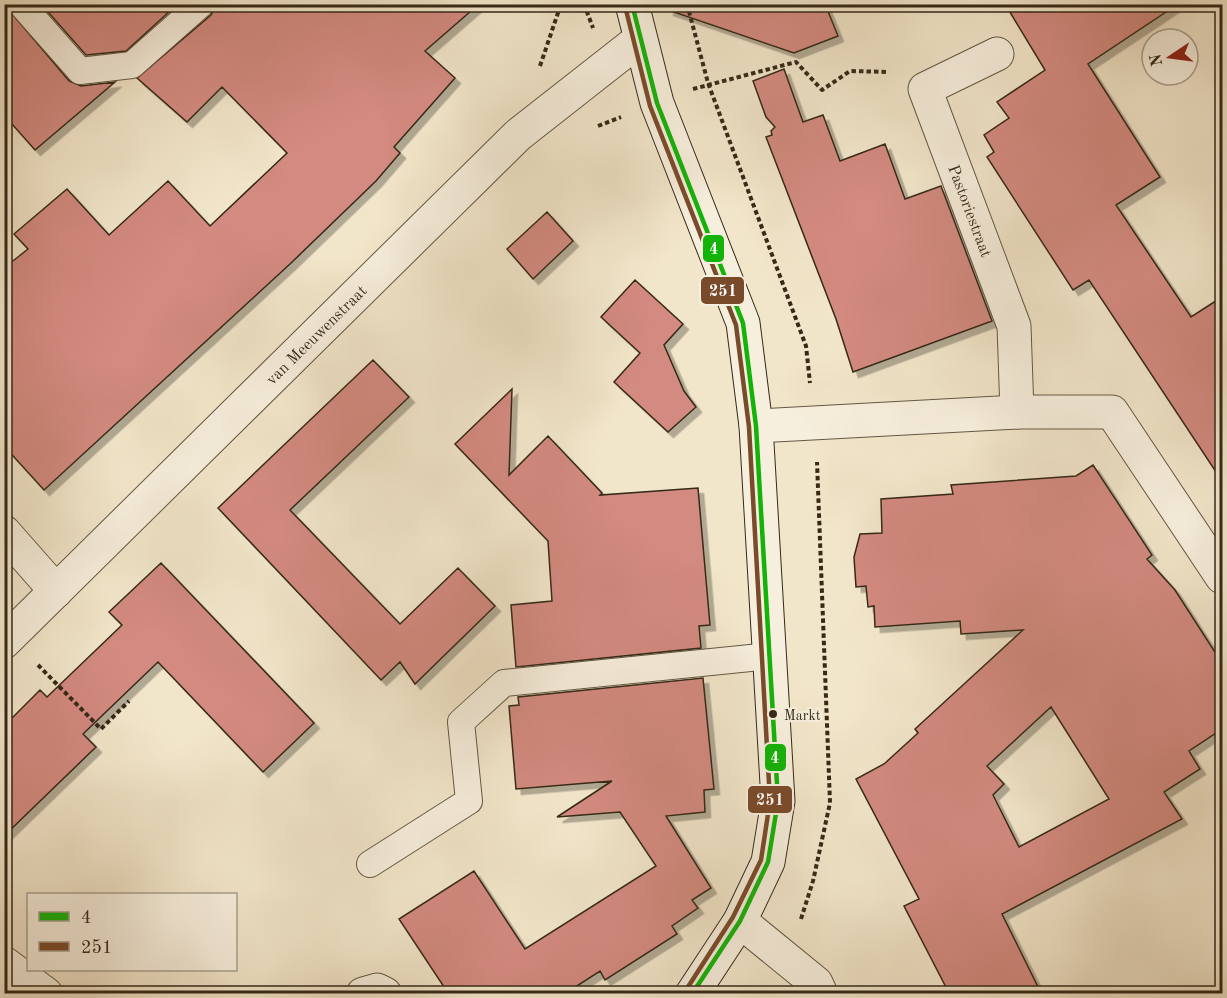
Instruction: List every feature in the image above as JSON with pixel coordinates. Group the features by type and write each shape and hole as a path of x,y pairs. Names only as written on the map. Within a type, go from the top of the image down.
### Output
{"street":[{"path":"632,4 639,40 657,103 743,323 756,426 770,656 778,801 768,862 740,921 692,993"},
{"name":"van Meeuwenstraat","path":"7,639 518,135 639,40"},
{"path":"925,89 997,54"},
{"name":"Pastoriestraat","path":"925,89 1014,326 1017,412"},
{"path":"756,426 1017,412 1112,412 1222,577"},
{"path":"4,532 56,591"},
{"path":"740,921 816,983 821,993"},
{"path":"4,963 46,993"},
{"path":"363,993 377,990 385,993"}],"lane":[{"path":"21,4 81,71 132,65 201,4"},
{"path":"370,864 469,801 461,722 504,683 770,656"}],"path":[{"path":"594,127 708,83 796,62 822,90 850,71 908,72 925,89"},
{"path":"7,639 101,729 129,701"}],"building":[{"path":"4,4 69,81 81,86 115,82 35,150 4,115"},
{"path":"41,4 166,4 171,10 126,51 86,55"},
{"path":"217,4 479,4 425,51 455,78 394,147 400,153 376,181 290,264 44,490 4,446 4,268 28,249 14,234 67,189 109,235 168,181 210,226 287,153 222,87 187,122 137,78 211,15"},
{"path":"669,4 825,4 838,36 794,53 668,10"},
{"path":"1005,4 1178,4 1144,27 1140,27 1140,29 1088,64 1160,177 1116,205 1191,317 1222,297 1222,481 1089,280 1073,290 987,157 994,152 984,135 1009,118 997,102 1045,70"},
{"path":"784,69 803,122 823,115 840,161 885,144 905,199 941,186 992,321 853,372 836,319 766,137 772,135 771,131 775,127 766,117 753,81"},
{"path":"547,212 573,241 533,279 507,249"},
{"path":"635,280 683,324 664,345 684,391 696,407 668,432 614,382 640,353 601,317"},
{"path":"373,360 409,397 290,510 400,624 458,568 495,606 415,684 400,662 381,680 218,508"},
{"path":"512,389 509,475 548,436 602,493 600,495 698,488 710,625 699,626 701,648 516,667 511,605 552,601 548,541 455,444"},
{"path":"1093,465 1152,555 1147,559 1175,590 1222,663 1222,729 1189,751 1200,769 1164,792 1182,819 1002,914 1041,993 949,993 904,906 919,899 856,779 884,764 918,733 915,729 1023,630 961,634 960,621 875,627 874,606 868,607 866,586 856,587 854,557 860,534 882,533 881,499 953,494 951,485 1076,476","holes":["1051,707 1109,799 1019,847 993,795 1004,784 987,766"]},
{"path":"161,563 314,723 263,772 158,662 83,734 96,747 4,836 4,726 40,690 47,697 122,625 109,612"},
{"path":"703,678 714,789 704,790 705,812 666,816 711,888 692,900 698,908 672,926 677,934 605,980 600,971 566,993 448,993 399,919 474,871 525,949 656,866 620,812 557,817 612,781 516,789 509,706 519,705 518,697"}],"transit line":[{"name":"4","path":"632,4 657,103 743,323 756,426 778,801 768,862 740,921 692,994"},
{"name":"251","path":"625,6 650,106 736,325 749,427 770,801 761,860 733,917 686,990"}],"place":[{"name":"Markt","path":"773,714"}]}
